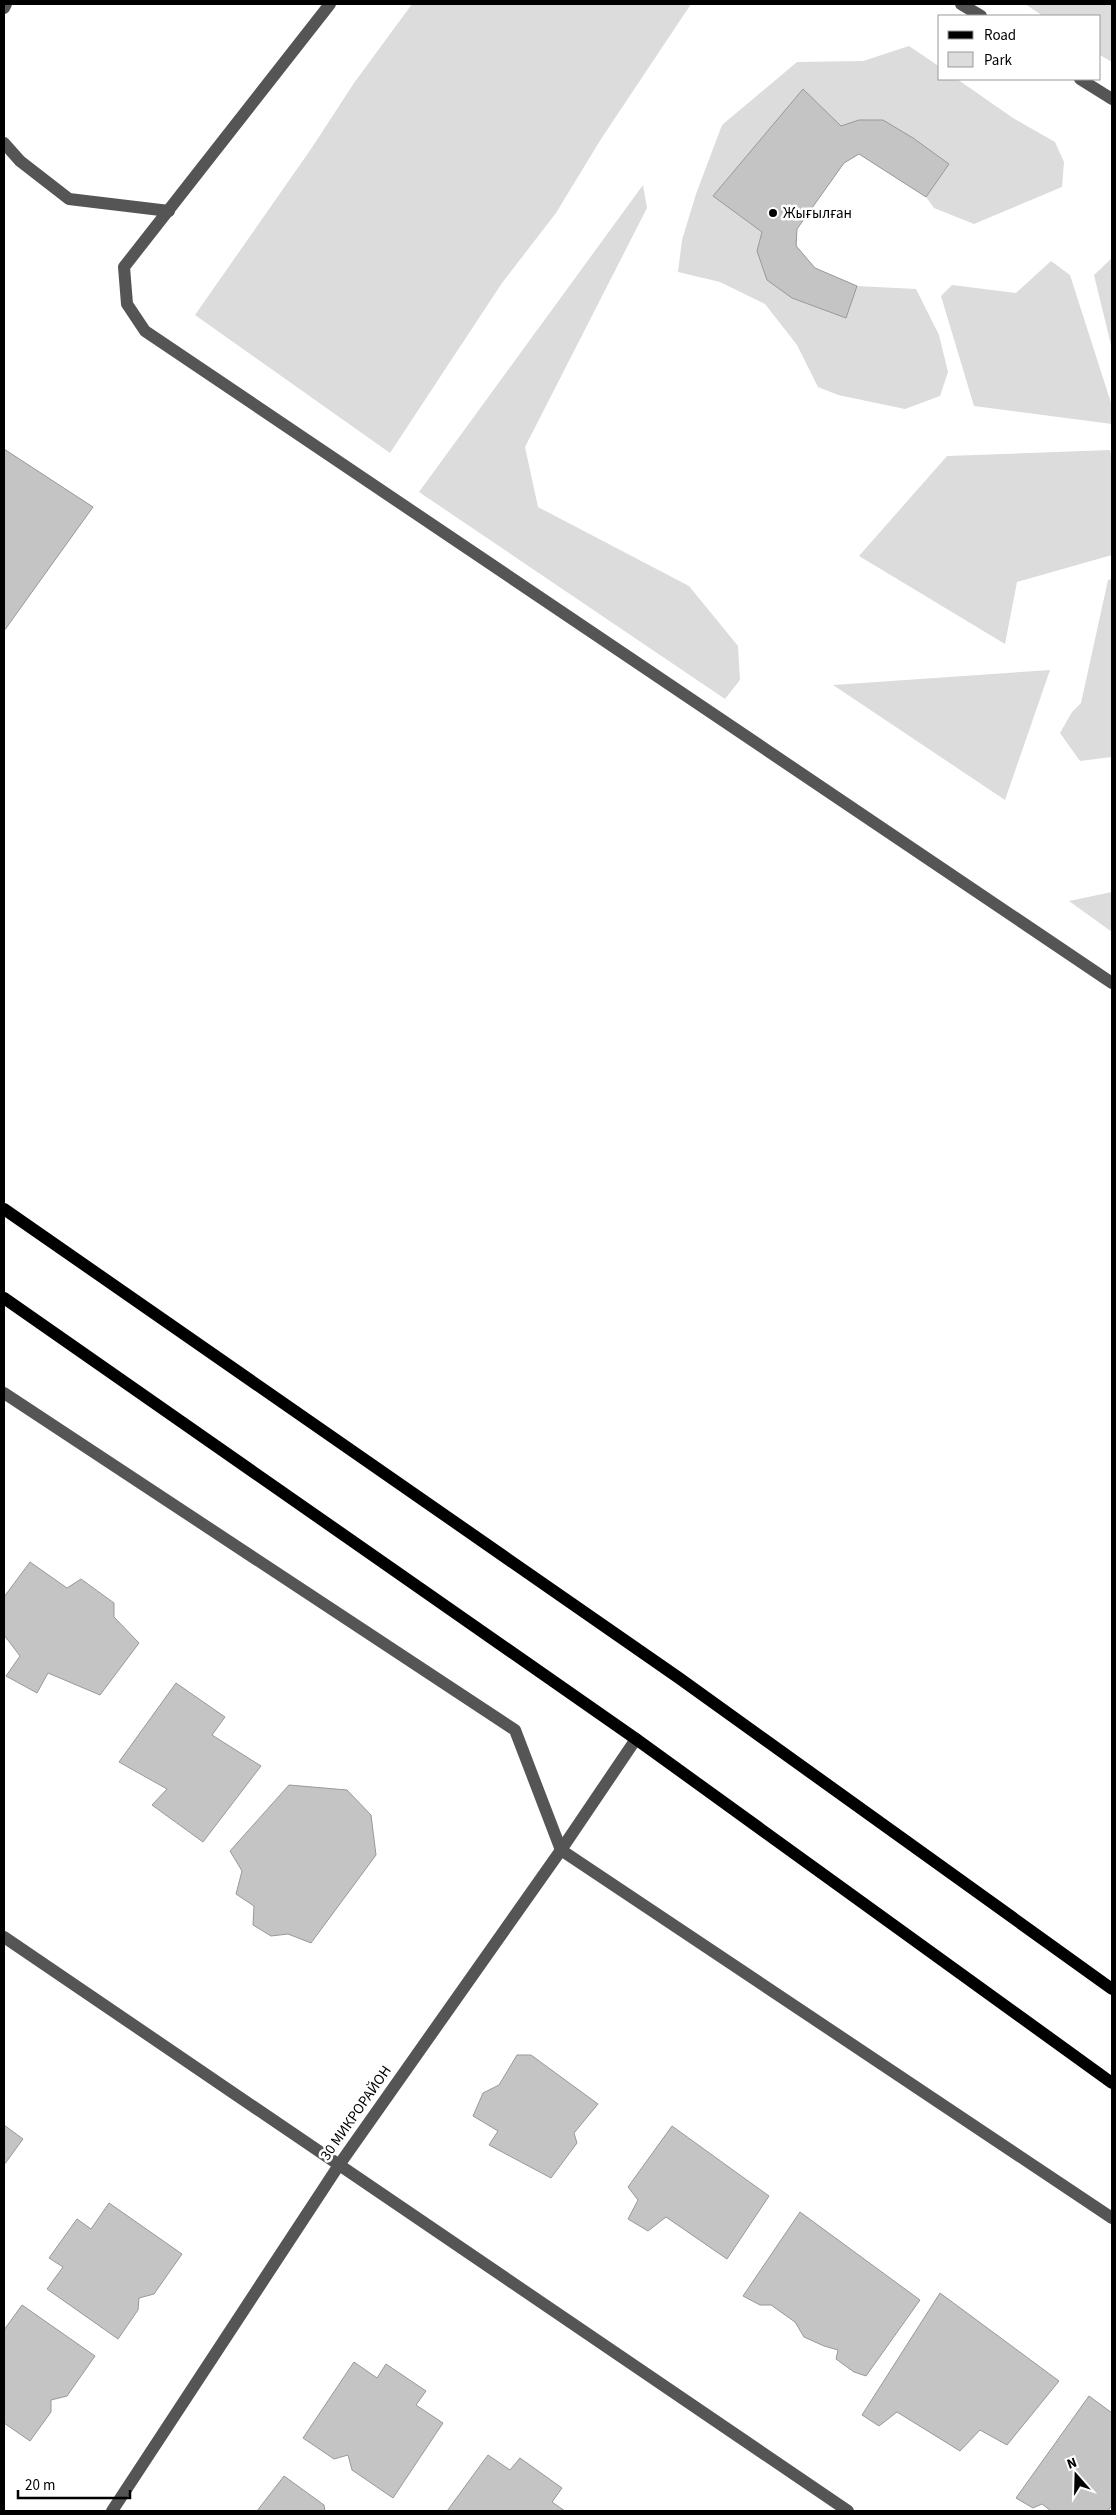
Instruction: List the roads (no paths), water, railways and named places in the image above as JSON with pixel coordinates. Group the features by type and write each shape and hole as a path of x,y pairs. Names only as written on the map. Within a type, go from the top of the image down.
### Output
{"main road":[{"path":"4,1209 678,1678 1112,1989"},
{"path":"4,1298 636,1740 1112,2084"}],"street":[{"path":"4,8 6,4"},
{"path":"330,4 124,267 127,304 145,331 1112,982"},
{"path":"961,4 979,15"},
{"path":"1082,80 1112,99"},
{"path":"4,143 20,161 69,199 169,210"},
{"path":"4,1393 515,1730 561,1850 1112,2218"},
{"name":"30 МИКРОРАЙОН","path":"112,2511 339,2165 561,1850 636,1740"},
{"path":"4,1937 848,2511"}],"place":[{"name":"Жығылған","path":"773,213"}]}
